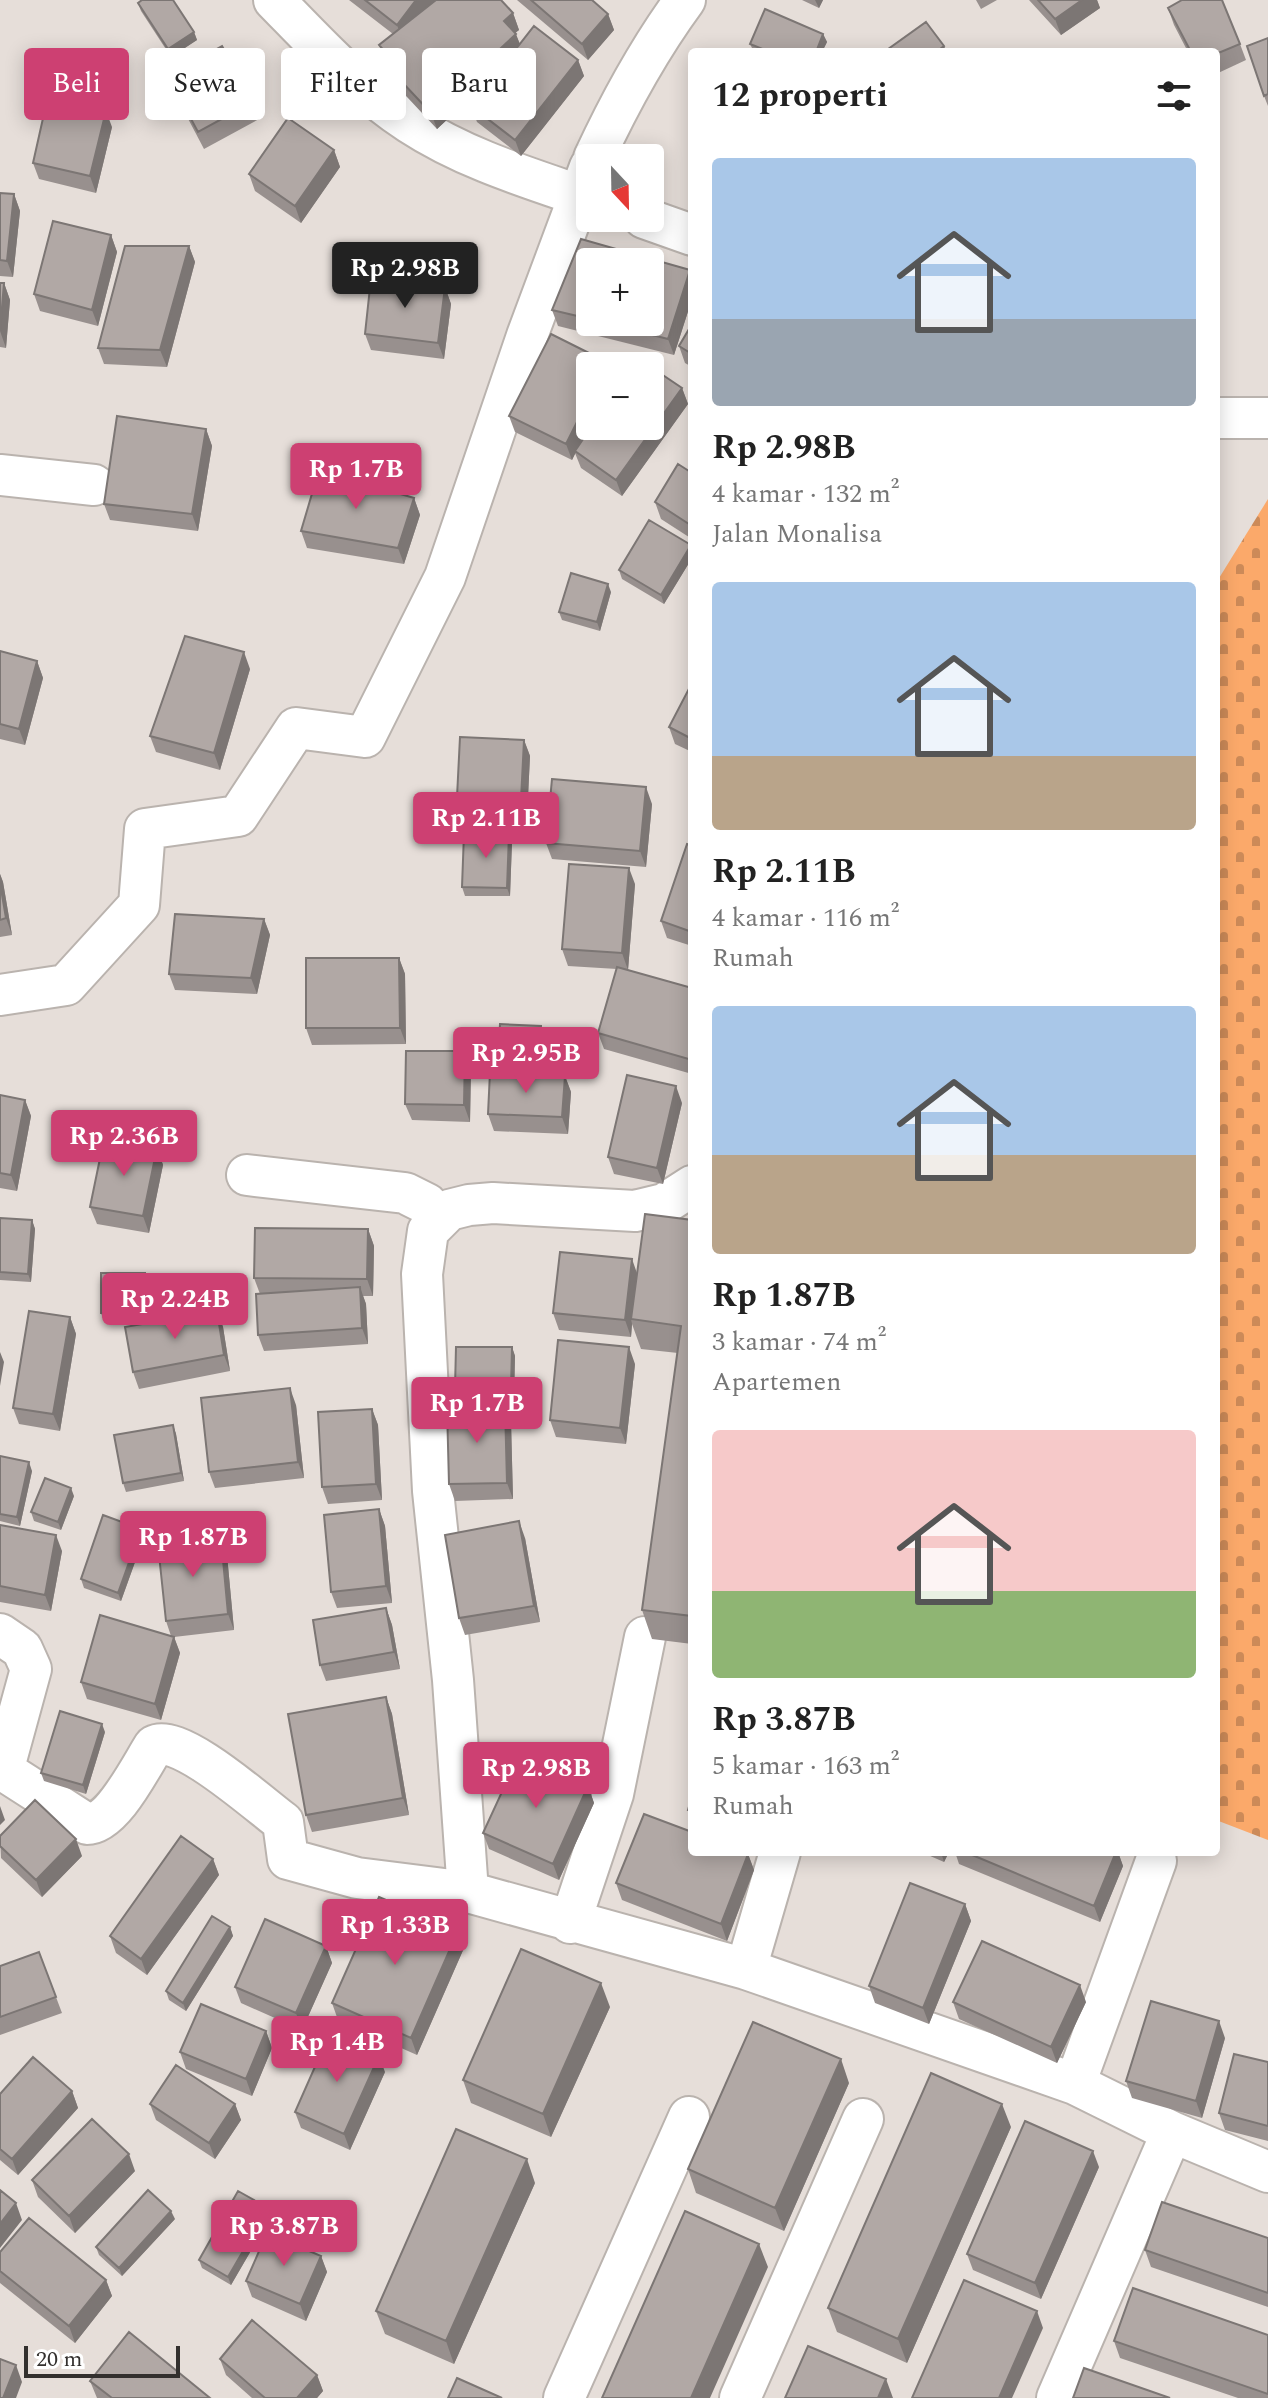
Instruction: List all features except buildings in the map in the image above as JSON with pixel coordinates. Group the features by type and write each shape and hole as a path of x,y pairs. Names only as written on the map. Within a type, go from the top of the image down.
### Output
{"street":[{"path":"274,0 358,85 411,124 484,161 576,184"},
{"path":"601,144 621,101 661,33 685,0"},
{"path":"0,995 66,985 139,905 145,829 238,816 296,728 365,737 445,577 576,215"},
{"path":"664,225 688,234"},
{"path":"1220,418 1268,418"},
{"path":"0,475 94,485"},
{"path":"247,1175 405,1193 427,1204 439,1218"},
{"path":"468,1892 453,1680 436,1538 422,1274 428,1231 449,1210 493,1203 635,1211 664,1204 688,1189"},
{"path":"0,1634 22,1649 31,1669 5,1764 6,1772 87,1824 99,1822 116,1806 154,1746 170,1743 194,1756 283,1822 288,1859 357,1878 468,1892 570,1923 746,1969 1075,2084 1172,2132 1268,2172"},
{"path":"570,1923 613,1794 645,1637"},
{"path":"746,1969 779,1856"},
{"path":"1075,2084 1156,1861"},
{"path":"564,2398 689,2117"},
{"path":"740,2398 863,2119"},
{"path":"1057,2398 1172,2132"}],"green space":[{"path":"1268,499 1268,1840 1220,1822 1220,577"}]}
